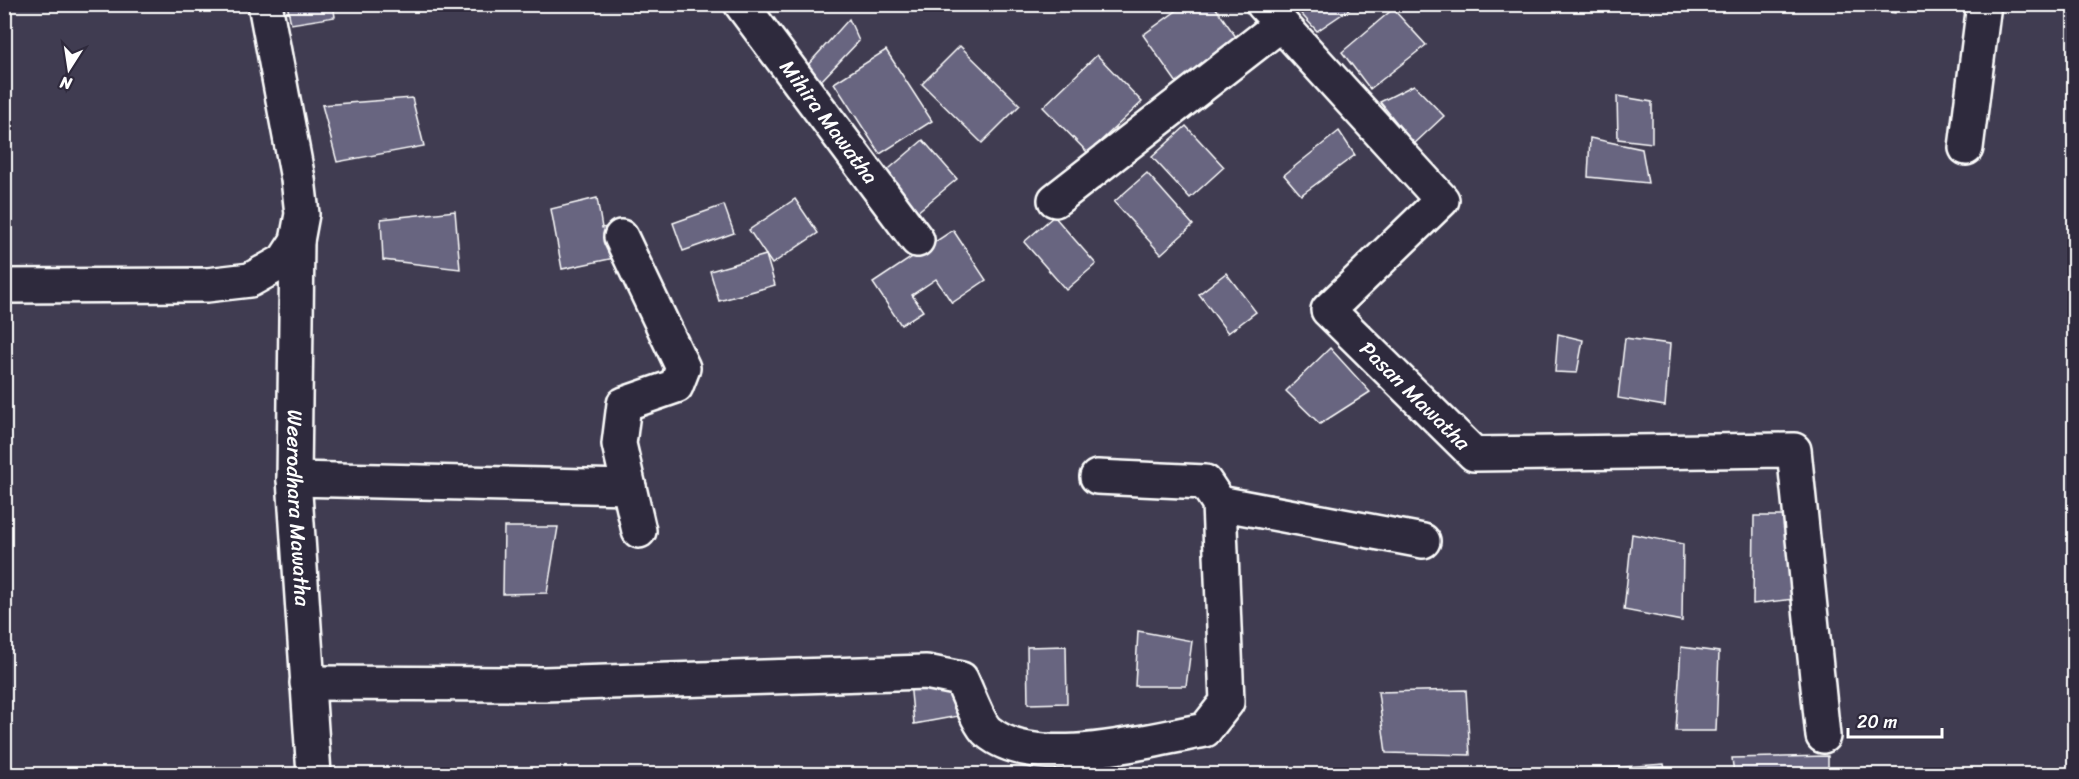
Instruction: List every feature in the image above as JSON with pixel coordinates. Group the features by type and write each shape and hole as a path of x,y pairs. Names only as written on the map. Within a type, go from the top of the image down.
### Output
{"street":[{"name":"Weerodhara Mawatha","path":"265,4 298,178 302,214 297,242 294,479 314,774"},
{"name":"Mihira Mawatha","path":"741,4 917,240"},
{"path":"1966,148 1984,4"},
{"path":"1055,201 1272,14"},
{"name":"Pasan Mawatha","path":"1272,14 1442,200 1328,310 1474,453 1794,450 1823,736"},
{"path":"621,237 683,368 676,386 624,404 619,444 639,531"},
{"path":"4,286 207,285 250,280 284,261 297,242"},
{"path":"308,683 544,684 926,672 961,679 987,732 1020,747 1064,754 1205,730 1227,702 1220,503 1205,482 1097,477"},
{"path":"294,479 629,487"},
{"path":"1220,503 1424,541"}],"building":[{"path":"287,4 333,4 335,17 291,24"},
{"path":"1186,4 1213,4 1241,44 1179,86 1143,35"},
{"path":"1292,4 1357,4 1317,31"},
{"path":"1831,4 1896,4 1895,13"},
{"path":"1393,9 1426,45 1370,89 1342,52"},
{"path":"849,19 859,41 821,81 806,67"},
{"path":"960,46 1020,105 982,143 922,84"},
{"path":"886,50 932,121 880,154 834,83"},
{"path":"1097,55 1142,102 1088,153 1043,107"},
{"path":"1414,85 1444,116 1414,144 1380,102"},
{"path":"1617,96 1652,102 1652,143 1618,139"},
{"path":"412,98 424,146 337,162 322,105"},
{"path":"1186,126 1224,167 1190,198 1152,157"},
{"path":"1339,131 1355,155 1301,195 1284,175"},
{"path":"1590,138 1642,149 1648,183 1588,177"},
{"path":"923,140 957,179 910,218 877,179"},
{"path":"1147,173 1193,225 1161,254 1114,202"},
{"path":"597,198 602,228 619,225 624,256 562,269 551,209"},
{"path":"795,199 818,233 772,264 749,230"},
{"path":"724,205 734,233 683,251 673,223"},
{"path":"455,211 460,269 383,260 381,219"},
{"path":"1054,216 1096,264 1066,290 1024,242"},
{"path":"953,230 986,280 952,303 936,279 912,295 923,311 901,325 873,283"},
{"path":"766,255 775,285 719,301 710,271"},
{"path":"1226,273 1256,312 1228,333 1199,294"},
{"path":"1558,334 1583,340 1577,373 1555,372"},
{"path":"1625,338 1670,344 1665,406 1618,398"},
{"path":"1330,348 1370,392 1320,424 1286,391"},
{"path":"1754,516 1787,516 1794,599 1753,604"},
{"path":"504,527 558,527 547,593 503,594"},
{"path":"1632,534 1683,544 1682,621 1624,610"},
{"path":"1138,631 1192,641 1186,686 1135,686"},
{"path":"1066,646 1067,703 1028,704 1027,647"},
{"path":"1681,647 1719,652 1716,731 1676,731"},
{"path":"910,682 950,689 964,715 914,724"},
{"path":"1466,690 1470,755 1386,753 1378,692"},
{"path":"1828,756 1828,774 1734,774 1732,758"},
{"path":"1664,764 1666,774 1542,773"}]}
